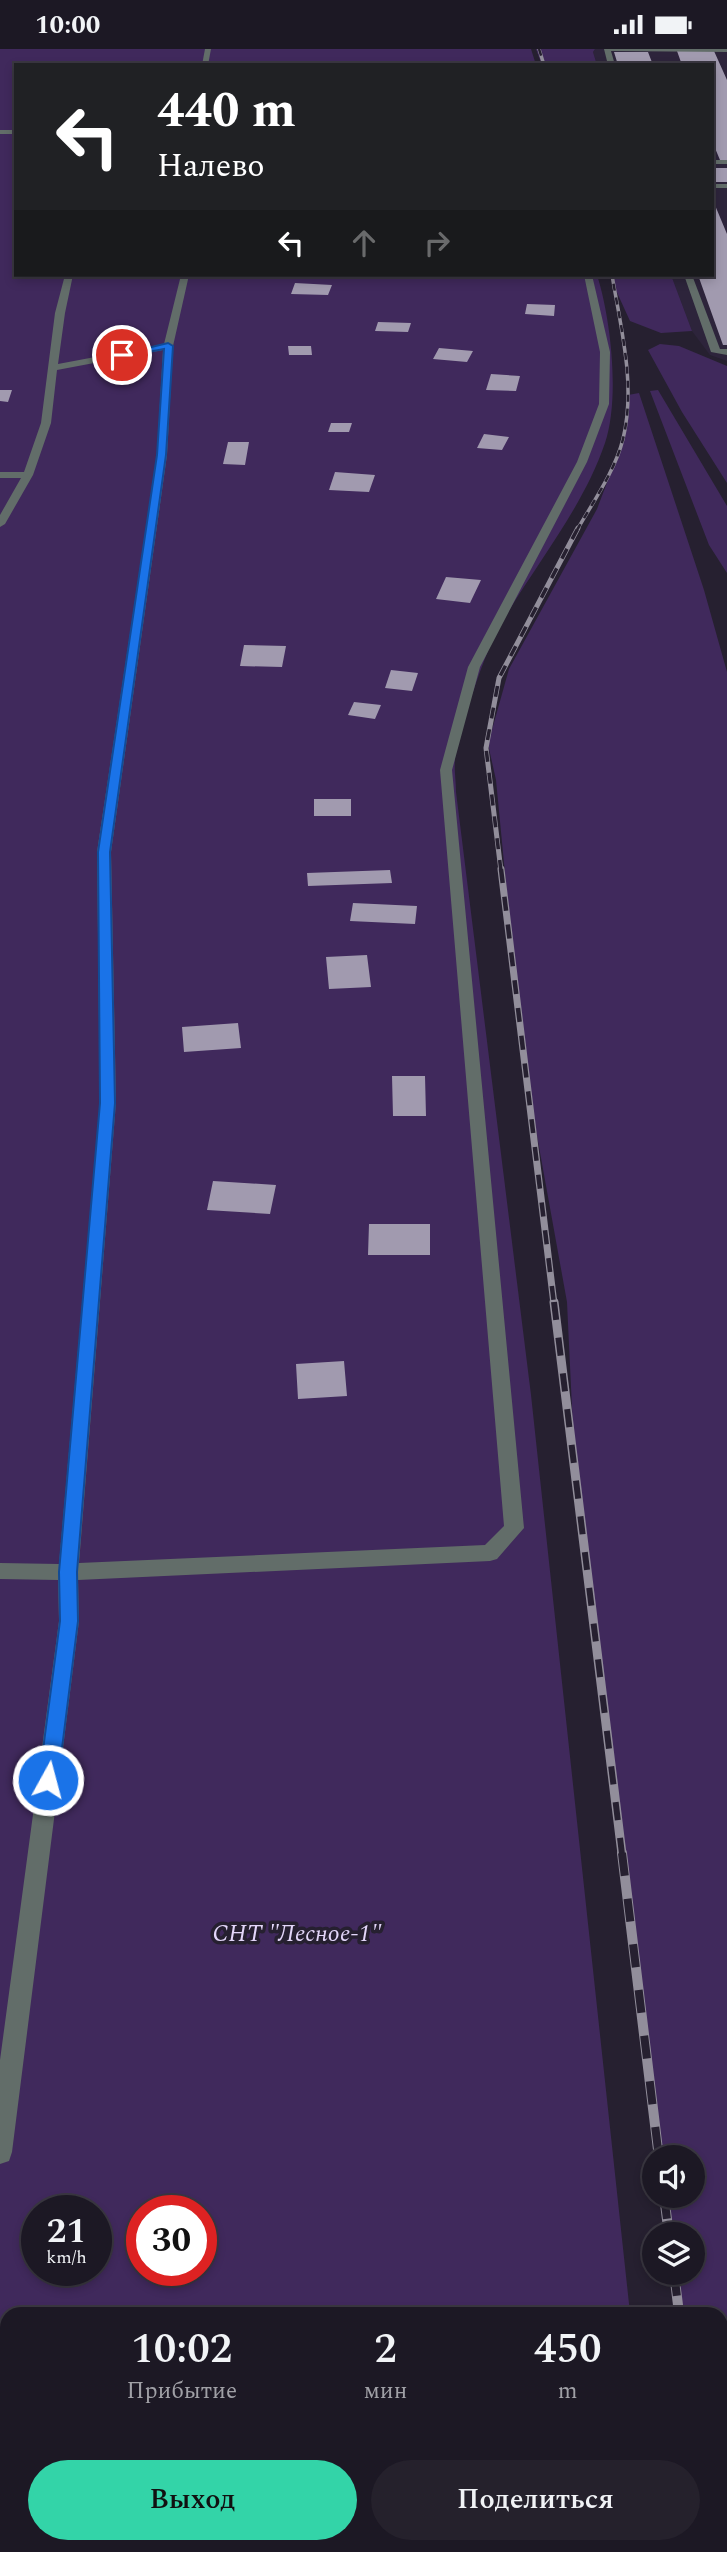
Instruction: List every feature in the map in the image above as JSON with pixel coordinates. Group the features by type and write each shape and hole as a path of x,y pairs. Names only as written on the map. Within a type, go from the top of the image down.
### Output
{"street":[{"path":"611,63 607,49 664,53 727,50"},
{"path":"725,187 727,197"},
{"path":"0,524 28,475 46,423 60,313 69,277"},
{"path":"0,2152 69,1621 68,1572 108,1103 104,852 162,455 168,346 185,277"},
{"path":"0,1571 68,1572 490,1553 514,1528 446,770 474,667 582,462 604,404 605,352 589,277"},
{"path":"689,277 716,352 727,352"},
{"path":"53,368 168,346"},
{"path":"0,475 28,475"}],"shaded area":[{"path":"595,49 727,49 727,361 710,355 692,331 672,277 714,277 714,63 596,63 593,52"}],"green space":[{"name":"СНТ \"Лесное-1\"","path":"0,49 531,49 535,63 14,63 14,277 598,277 612,359 610,425 595,469 583,493 491,644 478,677 457,748 456,792 531,1395 629,2307 0,2307"},
{"path":"536,49 595,49 593,52 596,63 541,63"},
{"path":"610,277 672,277 692,331 661,333 630,321"},
{"path":"660,344 679,346 727,366 727,483 682,412 648,350"},
{"path":"658,390 727,506 727,573 709,545 650,391"},
{"path":"639,393 704,590 727,672 727,2307 677,2307 675,2285 705,2285 705,2222 667,2222 666,2208 705,2208 705,2145 657,2145 575,1472 567,1302 532,1108 518,1008 496,780 488,744 509,669 597,509 622,443 628,395"}],"building":[{"path":"677,51 714,51 727,80 727,160 720,160 714,146 714,63 681,63"},
{"path":"614,52 648,52 652,63 617,63"},
{"path":"714,168 727,168 727,182 714,182"},
{"path":"714,203 727,234 727,345 723,345 699,277 714,277"},
{"path":"295,283 332,285 328,295 291,294"},
{"path":"527,304 555,305 554,316 525,314"},
{"path":"378,322 411,323 408,332 375,331"},
{"path":"288,346 311,346 312,355 289,355"},
{"path":"439,348 473,351 467,362 433,359"},
{"path":"491,374 520,376 516,391 486,390"},
{"path":"0,390 12,390 8,402 0,401"},
{"path":"331,423 352,423 349,432 328,432"},
{"path":"484,434 509,437 502,450 477,448"},
{"path":"228,442 249,442 245,465 223,464"},
{"path":"335,472 375,475 369,492 329,490"},
{"path":"446,577 481,580 470,603 436,599"},
{"path":"244,645 286,646 282,667 240,666"},
{"path":"391,670 418,673 412,691 385,688"},
{"path":"354,702 381,705 375,719 348,715"},
{"path":"314,799 351,799 351,816 314,816"},
{"path":"390,870 392,883 308,886 307,873"},
{"path":"353,903 417,906 415,924 350,921"},
{"path":"367,955 371,987 329,989 326,957"},
{"path":"238,1023 241,1048 184,1052 182,1027"},
{"path":"392,1076 425,1076 426,1116 393,1116"},
{"path":"213,1181 276,1185 270,1214 207,1210"},
{"path":"369,1224 430,1224 430,1255 368,1255"},
{"path":"344,1361 347,1396 298,1399 296,1364"}],"railway":[{"path":"539,49 543,63"},
{"path":"577,530 615,463 627,419 626,357 612,277"},
{"path":"501,871 486,748 499,678 578,528"},
{"path":"501,869 554,1304"},
{"path":"554,1302 622,1854"},
{"path":"622,1853 657,2145"},
{"path":"666,2208 667,2222"},
{"path":"676,2285 678,2307"}],"route":[{"path":"48,1780 69,1621 68,1572 108,1103 104,852 162,455 168,346 122,355"}]}
